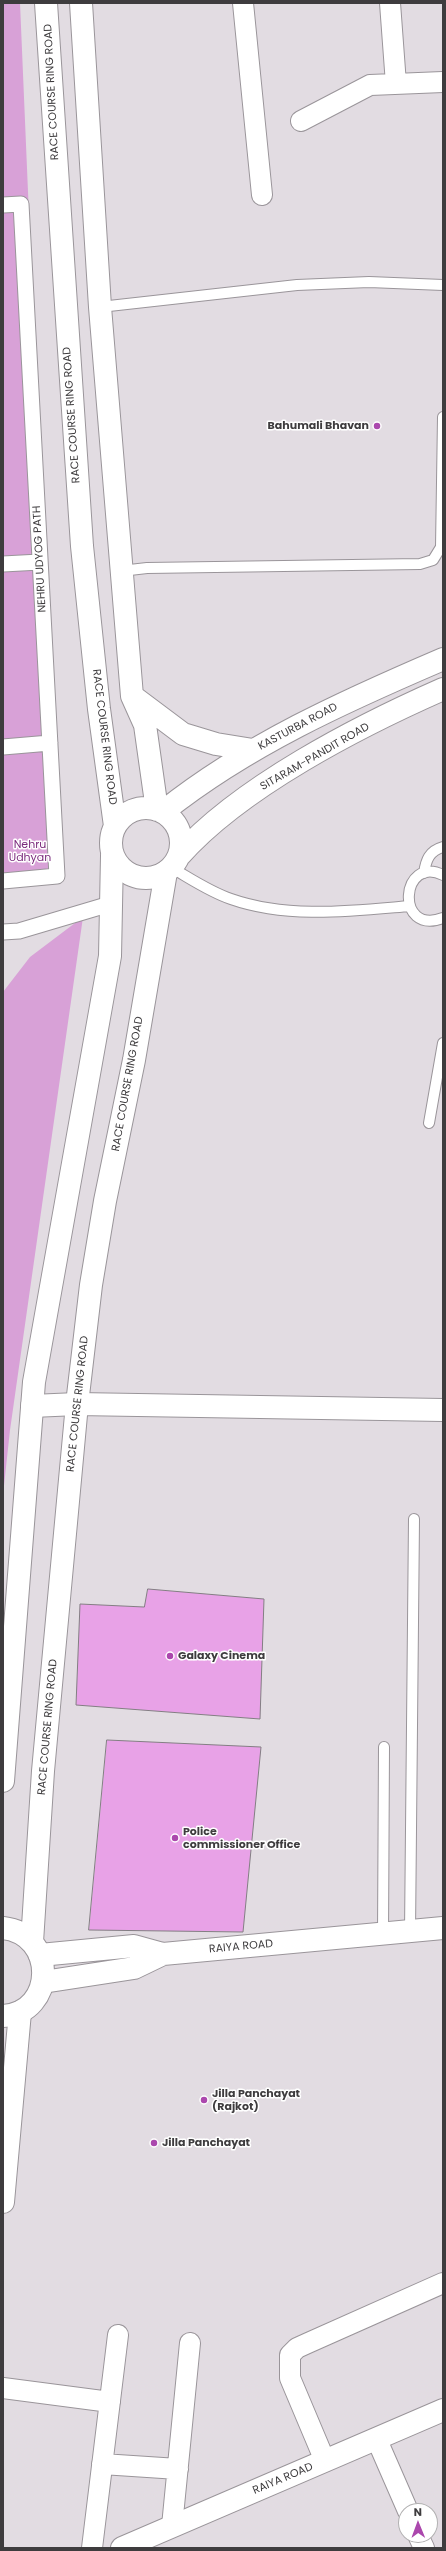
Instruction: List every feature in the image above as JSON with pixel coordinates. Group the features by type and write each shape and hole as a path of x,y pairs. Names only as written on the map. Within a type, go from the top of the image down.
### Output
{"main road":[{"name":"RACE COURSE RING ROAD","path":"46,3 82,546 99,709 115,826"},
{"path":"81,3 100,307 109,392 121,571 132,696 145,725 160,811"},
{"name":"KASTURBA ROAD","path":"160,811 199,783 253,750 354,698 443,659"},
{"name":"SITARAM-PANDIT ROAD","path":"172,865 191,843 269,781 342,740 443,689"},
{"path":"132,696 183,734 216,744 253,750"},
{"path":"3,1781 34,1382 110,956 111,837 115,826 130,812 146,808 160,811 178,828 181,842 172,865 160,876 146,879 132,876 120,868 112,856"},
{"name":"RACE COURSE RING ROAD","path":"43,1982 44,1970 36,1948 43,1771 77,1404 102,1224 172,865"},
{"path":"32,1406 77,1404 443,1410"},
{"path":"3,1928 22,1934 36,1948"},
{"name":"RAIYA ROAD","path":"36,1948 134,1946 163,1954 383,1935 443,1928"},
{"path":"3,2202 12,2014 31,2004 38,1994 43,1982 134,1968 163,1954"},
{"name":"RAIYA ROAD","path":"122,2548 443,2410"}],"street":[{"path":"243,3 262,195"},
{"path":"390,3 396,84"},
{"path":"301,121 370,85 443,82"},
{"name":"NEHRU UDYOG PATH","path":"3,205 20,204 58,876 3,881"},
{"path":"3,564 40,562"},
{"path":"3,747 50,744"},
{"path":"3,932 19,931 110,904"},
{"path":"325,2461 290,2378 290,2355 297,2348 308,2342 443,2283"},
{"path":"92,2548 118,2335"},
{"path":"172,2526 190,2343"},
{"path":"3,2388 110,2402"},
{"path":"376,2440 404,2503"},
{"path":"102,2464 178,2469"}],"lane":[{"path":"100,307 297,285 369,282 443,285"},
{"path":"121,571 146,568 420,564 433,560 441,547 443,417"},
{"path":"424,873 426,861 431,853 443,847"},
{"path":"172,865 218,893 256,906 285,910 339,912 410,906"},
{"path":"443,875 432,872 424,873 417,877 408,890 410,906 421,918 429,920 443,918"},
{"path":"429,1123 443,1043"},
{"path":"410,1932 414,1519"},
{"path":"383,1935 384,1747"}],"green space":[{"name":"Nehru Udhyan","path":"3,3 20,3 57,876 3,881"},
{"path":"83,917 10,1430 3,1495 3,992 30,957"}],"building":[{"name":"Galaxy Cinema","path":"148,1589 264,1599 260,1719 76,1705 80,1604 144,1607"},
{"name":"Police commissioner Office","path":"107,1740 261,1747 243,1932 89,1930"}],"place":[{"name":"Bahumali Bhavan","path":"377,426"},
{"name":"Galaxy Cinema","path":"170,1656"},
{"name":"Police commissioner Office","path":"175,1838"},
{"name":"Jilla Panchayat (Rajkot)","path":"204,2100"},
{"name":"Jilla Panchayat","path":"154,2143"}]}
